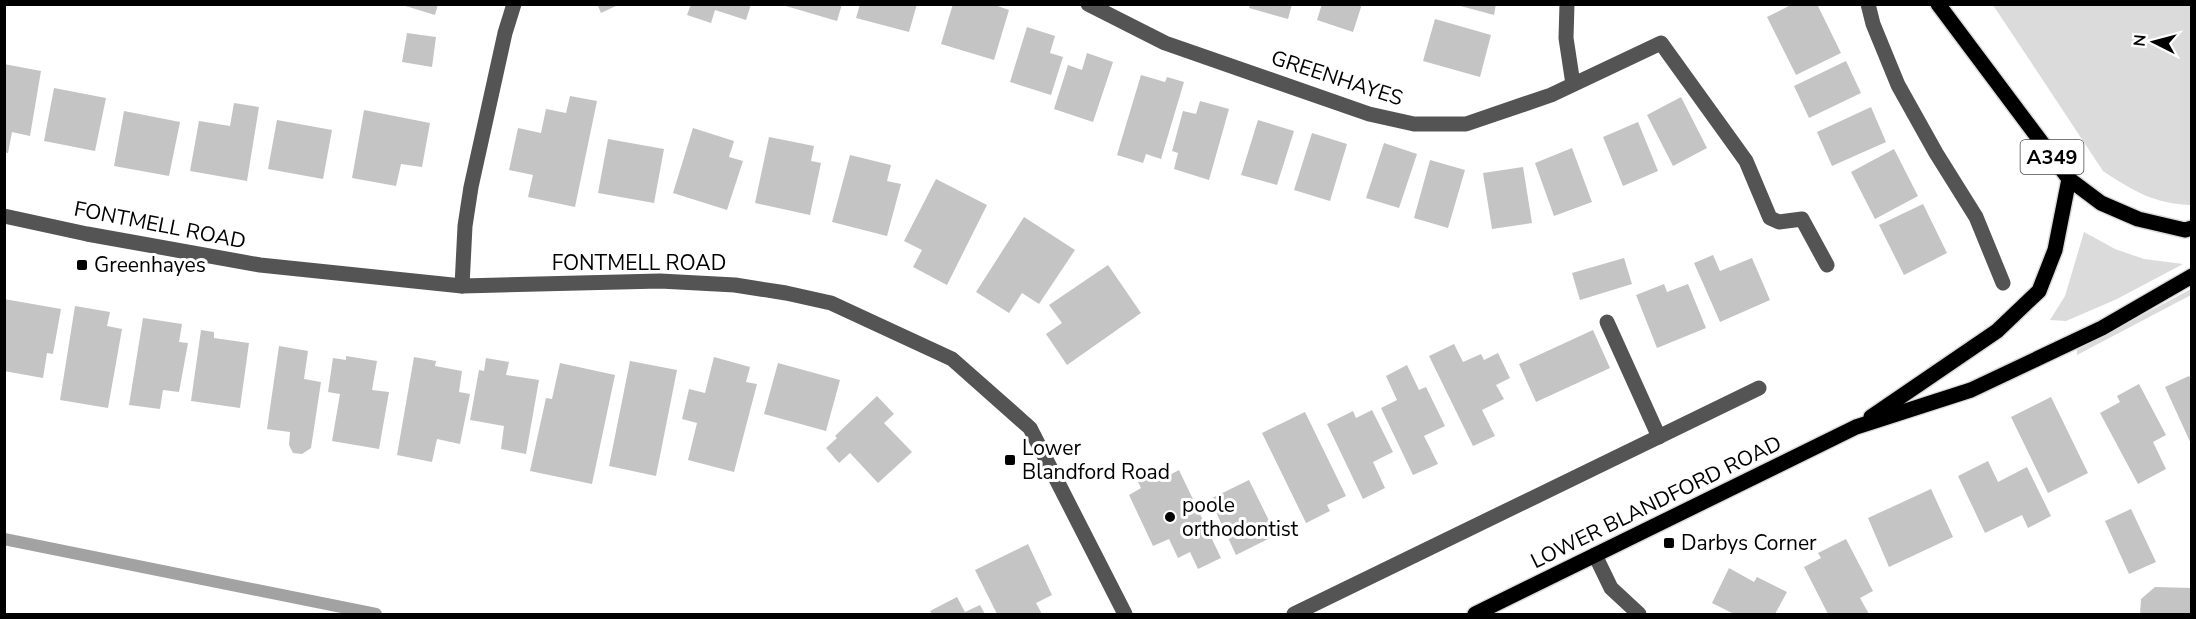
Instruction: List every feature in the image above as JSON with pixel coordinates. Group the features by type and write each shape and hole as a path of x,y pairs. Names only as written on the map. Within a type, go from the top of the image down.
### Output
{"main road":[{"name":"A349","path":"1938,4 2069,179 2102,203 2138,219 2184,230 2192,228"},
{"name":"LOWER BLANDFORD ROAD","path":"1856,428 1997,331 2038,291 2055,250 2069,179"},
{"name":"LOWER BLANDFORD ROAD","path":"1475,615 1856,428 1971,390 2102,328 2192,276"}],"street":[{"path":"462,286 465,226 471,187 505,33 514,4"},
{"path":"1567,4 1566,38 1573,84"},
{"path":"1868,4 1873,24 1899,85 1936,153 1976,217 2003,283"},
{"name":"GREENHAYES","path":"1093,6 1165,43 1369,114 1414,124 1466,124 1551,95 1661,43 1746,162 1770,218 1779,222 1802,219 1827,265"},
{"name":"FONTMELL ROAD","path":"4,216 87,234 260,265 462,286 660,281 756,288 831,303 952,359 1030,428 1125,615"},
{"path":"1606,321 1659,437"},
{"path":"1294,615 1759,388"},
{"path":"1595,555 1611,588 1639,615"}],"shaded area":[{"path":"1993,5 2191,5 2191,205 2155,199 2124,185 2103,171"},
{"path":"2084,232 2115,249 2144,259 2183,264 2117,299 2066,321 2050,320 2065,296"},
{"path":"2191,289 2191,295 2077,355 2077,350"}],"building":[{"path":"399,4 438,4 435,15"},
{"path":"597,4 620,4 601,13"},
{"path":"691,4 751,4 746,20 715,10 711,23 687,15"},
{"path":"779,4 842,4 837,21"},
{"path":"860,4 917,4 909,32 856,18"},
{"path":"953,4 992,4 1009,10 994,60 941,44"},
{"path":"1250,4 1292,4 1288,19 1249,8"},
{"path":"1322,4 1362,4 1353,32 1317,20"},
{"path":"1453,4 1496,4 1494,15"},
{"path":"1793,4 1817,4 1841,53 1796,75 1767,17"},
{"path":"1435,19 1491,35 1480,77 1423,61"},
{"path":"1027,27 1055,36 1050,53 1063,57 1051,95 1010,82"},
{"path":"407,33 436,37 432,67 402,62"},
{"path":"1087,53 1113,62 1093,122 1054,109 1068,65 1082,70"},
{"path":"1846,61 1861,93 1809,118 1794,86"},
{"path":"4,64 41,71 30,136 12,132 8,153 4,153"},
{"path":"1141,75 1165,82 1167,77 1184,82 1161,159 1146,154 1143,163 1117,155"},
{"path":"54,88 106,98 95,151 44,141"},
{"path":"570,96 597,101 575,207 528,197 533,175 509,170 518,128 541,133 546,109 566,113"},
{"path":"1681,97 1707,148 1673,166 1647,115"},
{"path":"1200,101 1229,109 1209,180 1174,169 1178,153 1172,151 1183,111 1196,114"},
{"path":"234,103 259,107 247,181 190,171 199,121 230,126"},
{"path":"1871,107 1886,142 1832,166 1817,132"},
{"path":"364,110 430,123 422,167 401,164 396,186 352,178"},
{"path":"124,111 180,122 169,176 114,166"},
{"path":"277,120 332,130 323,179 268,169"},
{"path":"1258,120 1294,131 1277,185 1241,175"},
{"path":"1638,122 1658,171 1623,186 1603,137"},
{"path":"693,128 734,141 729,157 743,161 727,210 673,193"},
{"path":"1312,133 1347,144 1330,201 1294,190"},
{"path":"769,137 814,146 811,161 821,163 810,215 755,203"},
{"path":"608,139 664,149 654,203 598,193"},
{"path":"1384,143 1417,154 1399,208 1366,198"},
{"path":"1572,148 1592,202 1554,216 1535,163"},
{"path":"1894,149 1918,196 1875,219 1851,172"},
{"path":"850,155 891,165 887,181 901,184 887,236 832,222"},
{"path":"1430,160 1465,170 1448,228 1414,218"},
{"path":"1523,167 1532,223 1492,229 1483,173"},
{"path":"936,179 987,205 947,285 913,267 922,250 904,241"},
{"path":"1923,204 1947,253 1904,275 1879,225"},
{"path":"1024,217 1075,250 1039,304 1022,293 1009,313 976,292"},
{"path":"1713,255 1720,271 1752,258 1770,300 1720,322 1694,263"},
{"path":"1624,258 1632,284 1580,300 1572,273"},
{"path":"1108,265 1141,313 1067,365 1046,334 1062,323 1049,305"},
{"path":"1664,284 1667,292 1688,284 1706,328 1657,348 1636,295"},
{"path":"4,299 61,309 53,354 47,353 43,378 4,371"},
{"path":"75,306 110,312 107,326 122,329 108,408 60,400"},
{"path":"143,318 182,324 179,342 188,343 179,392 163,390 160,409 129,405"},
{"path":"201,330 214,332 214,338 249,343 240,408 191,401"},
{"path":"1593,330 1610,368 1536,402 1519,364"},
{"path":"1454,344 1463,362 1481,354 1484,360 1498,353 1510,378 1496,385 1504,399 1482,410 1495,436 1473,446 1429,356"},
{"path":"279,346 308,351 304,379 321,382 311,448 302,454 293,453 289,445 290,432 267,429"},
{"path":"346,356 377,361 372,390 389,392 379,449 332,441 340,394 328,392 333,358 346,360"},
{"path":"414,357 436,361 435,366 462,371 459,392 470,394 460,444 437,439 432,462 397,455"},
{"path":"714,357 750,367 746,382 757,384 734,472 688,460 697,423 682,419 689,389 705,393"},
{"path":"486,358 509,362 506,375 539,380 526,454 501,449 504,426 470,420 479,370 484,371"},
{"path":"630,361 677,370 656,476 609,466"},
{"path":"560,363 615,375 592,484 530,471 546,398 552,399"},
{"path":"778,363 840,380 826,431 764,414"},
{"path":"1407,365 1419,390 1426,387 1445,426 1424,436 1438,464 1413,475 1381,408 1397,400 1386,376"},
{"path":"2189,376 2192,380 2192,446 2165,387"},
{"path":"2139,384 2166,435 2153,442 2166,469 2138,484 2100,413 2120,402 2117,396"},
{"path":"877,396 894,414 884,423 912,452 878,483 850,453 839,463 826,448 837,438 835,436"},
{"path":"2051,397 2088,473 2048,493 2011,417"},
{"path":"1372,410 1393,452 1373,462 1385,488 1363,499 1327,424 1353,411 1356,418"},
{"path":"1305,412 1346,496 1327,505 1330,511 1306,523 1262,433"},
{"path":"1988,461 1998,482 2027,467 2051,516 2028,528 2022,515 1985,533 1958,476"},
{"name":"poole orthodontist","path":"1160,469 1164,478 1179,470 1221,558 1198,569 1190,552 1178,558 1169,539 1153,546 1129,495 1141,488 1137,480"},
{"path":"1249,480 1276,535 1236,555 1210,499"},
{"path":"1931,489 1953,537 1889,567 1868,518"},
{"path":"2131,509 2156,562 2129,574 2105,521"},
{"path":"1846,539 1873,591 1860,598 1869,614 1828,614 1804,567 1821,558 1818,553"},
{"path":"1028,544 1052,595 1036,603 1042,614 997,614 975,570"},
{"path":"1729,568 1754,582 1757,577 1787,592 1775,614 1734,614 1712,603"},
{"path":"2155,587 2192,588 2192,614 2140,614 2141,599"},
{"path":"957,597 965,612 980,605 985,614 932,614 930,611"}],"waterway":[{"path":"4,539 376,614"}],"place":[{"name":"Greenhayes","path":"82,265"},
{"name":"Lower Blandford Road","path":"1010,460"},
{"name":"poole orthodontist","path":"1170,517"},
{"name":"Darbys Corner","path":"1669,543"}]}
